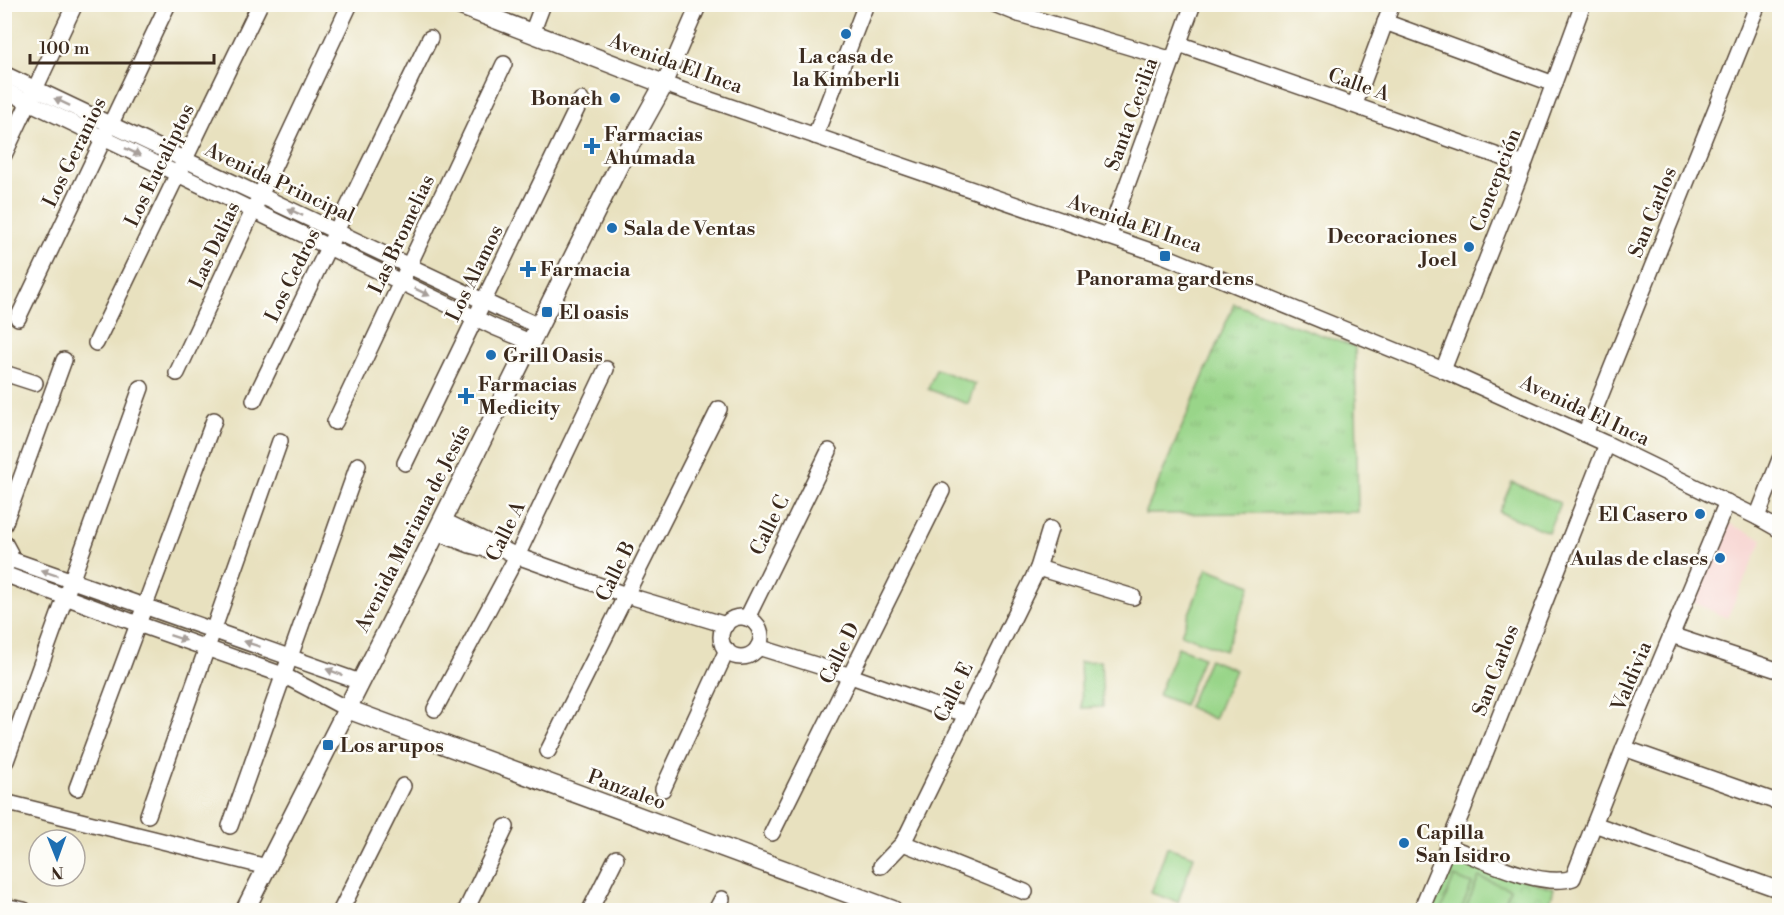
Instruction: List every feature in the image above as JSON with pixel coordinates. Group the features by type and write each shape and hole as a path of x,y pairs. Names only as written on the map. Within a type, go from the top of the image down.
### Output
{"street":[{"path":"4,155 75,4"},
{"name":"Los Geranios","path":"18,318 168,4"},
{"name":"Los Eucaliptos","path":"96,343 260,4"},
{"name":"Las Dalias","path":"177,373 350,4"},
{"name":"Avenida El Inca","path":"456,4 664,84 1165,256 1443,370 1585,434 1757,517 1779,530"},
{"path":"532,33 543,4"},
{"name":"Avenida Mariana de Jesús","path":"245,910 620,163 664,84 699,4"},
{"path":"815,136 866,4"},
{"path":"994,4 1021,9 1173,60"},
{"name":"Santa Cecilia","path":"1108,237 1193,4"},
{"path":"1355,104 1392,4"},
{"name":"Concepción","path":"1443,370 1524,165 1583,4"},
{"name":"San Carlos","path":"1585,434 1758,4"},
{"path":"1385,22 1554,84"},
{"name":"Los Cedros","path":"254,400 430,38"},
{"name":"Calle A","path":"1179,44 1524,165"},
{"name":"Las Bromelias","path":"335,422 504,64"},
{"name":"Avenida Principal","path":"4,74 33,95 182,167 253,210 530,342"},
{"name":"Avenida Principal","path":"4,90 33,95"},
{"name":"Los Alamos","path":"405,464 581,100"},
{"name":"Avenida Principal","path":"182,167 261,195 539,326"},
{"path":"4,525 64,360"},
{"name":"Calle A","path":"435,709 516,556 606,369"},
{"path":"4,373 35,383"},
{"path":"6,761 141,388"},
{"name":"Calle B","path":"548,751 719,409"},
{"path":"77,788 214,420"},
{"path":"148,815 280,441"},
{"name":"San Carlos","path":"1422,910 1606,444"},
{"name":"Calle C","path":"747,618 830,450"},
{"path":"1757,517 1779,459"},
{"path":"230,826 358,465"},
{"name":"Calle D","path":"772,833 942,491"},
{"name":"Valdivia","path":"1447,846 1527,876 1551,881 1573,878 1726,502"},
{"path":"439,526 470,545 516,556 626,595 726,625"},
{"name":"Calle E","path":"881,866 903,843 1038,568 1050,529"},
{"path":"4,542 8,547 7,563 71,580 360,682"},
{"path":"1038,568 1133,597"},
{"path":"4,574 283,675 347,709"},
{"path":"735,618 747,618 757,625 761,636 754,652 737,656 727,651 722,635 726,625 735,618"},
{"path":"1671,635 1779,671"},
{"path":"758,647 965,714"},
{"path":"663,789 727,651"},
{"name":"Panzaleo","path":"347,709 893,910"},
{"path":"1624,748 1779,803"},
{"path":"341,910 403,786"},
{"path":"4,802 267,867"},
{"path":"1594,824 1779,890"},
{"path":"466,910 506,827"},
{"path":"903,843 1025,892"},
{"path":"590,910 616,858"},
{"path":"4,906 24,910"}],"shaded area":[{"path":"1726,522 1763,539 1727,618 1691,601"}],"green space":[{"path":"1234,304 1355,347 1358,512 1145,514"},
{"path":"936,369 975,384 968,404 928,389"},
{"path":"1512,482 1560,503 1548,532 1499,512"},
{"path":"1207,568 1251,585 1225,651 1181,634"},
{"path":"1178,647 1203,657 1184,705 1158,695"},
{"path":"1209,659 1235,670 1214,719 1188,707"},
{"path":"1101,661 1103,707 1082,708 1080,662"},
{"path":"1167,847 1194,856 1178,902 1151,893"},
{"path":"1454,859 1554,888 1548,910 1432,910"},
{"path":"1454,877 1472,884 1461,910 1441,910"},
{"path":"1479,877 1510,889 1502,910 1465,910"}],"place":[{"name":"La casa de la Kimberli","path":"846,34"},
{"name":"Bonach","path":"615,98"},
{"name":"Farmacias Ahumada","path":"592,146"},
{"name":"Sala de Ventas","path":"612,228"},
{"name":"Decoraciones Joel","path":"1469,247"},
{"name":"Panorama gardens","path":"1165,256"},
{"name":"Farmacia","path":"528,269"},
{"name":"El oasis","path":"547,312"},
{"name":"Grill Oasis","path":"491,355"},
{"name":"Farmacias Medicity","path":"466,396"},
{"name":"El Casero","path":"1700,514"},
{"name":"Aulas de clases","path":"1720,558"},
{"name":"Los arupos","path":"328,745"},
{"name":"Capilla San Isidro","path":"1404,843"}]}
